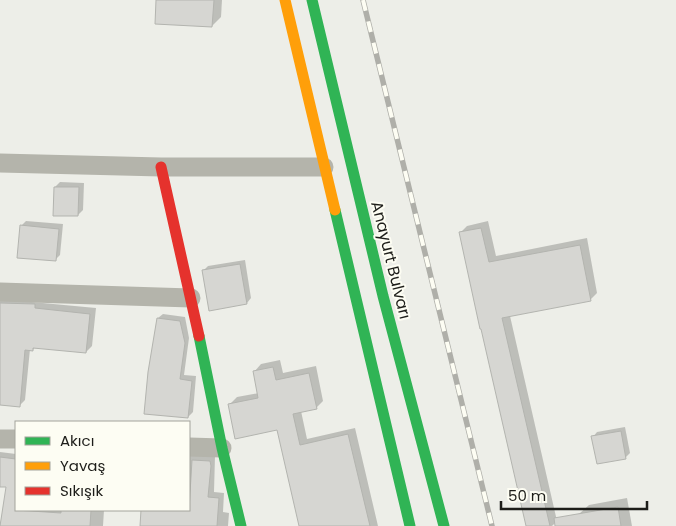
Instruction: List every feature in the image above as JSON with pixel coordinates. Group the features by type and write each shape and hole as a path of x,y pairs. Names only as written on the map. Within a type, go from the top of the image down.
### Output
{"main road":[{"path":"285,0 410,526"},
{"name":"Anayurt Bulvarı","path":"312,0 383,296 444,526"},
{"path":"161,167 192,298 222,448 240,526"}],"street":[{"path":"0,163 161,167 324,167"},
{"path":"0,292 192,298"},
{"path":"0,439 15,439"},
{"path":"190,447 222,448"}],"building":[{"path":"156,0 214,0 212,27 155,24"},
{"path":"54,187 79,187 78,216 53,216"},
{"path":"20,225 59,229 56,261 17,258"},
{"path":"481,228 489,262 580,245 591,301 502,318 550,526 526,526 480,329 459,232"},
{"path":"240,264 247,304 209,311 202,270"},
{"path":"0,303 35,304 35,308 90,314 86,353 33,348 33,351 25,350 20,407 0,405"},
{"path":"157,318 180,321 185,343 180,379 192,381 188,418 144,414 148,372"},
{"path":"273,367 276,380 309,373 317,409 293,414 300,445 348,434 370,526 299,526 277,430 235,439 228,404 258,398 253,371"},
{"path":"621,431 626,459 597,464 591,436"},
{"path":"0,457 15,459 15,511 61,513 61,511 91,511 90,526 0,526 6,487 0,487"},
{"path":"192,460 210,461 208,497 219,498 217,526 140,526 141,511 190,511"},
{"path":"618,507 621,526 555,526 554,518"}],"railway":[{"path":"363,0 492,526"}],"traffic: fast":[{"path":"312,0 383,296 444,526"},
{"path":"335,210 410,526"},
{"path":"199,336 222,448 241,526"}],"traffic: slow":[{"path":"285,0 335,210"}],"traffic: jam":[{"path":"161,167 199,336"}]}
